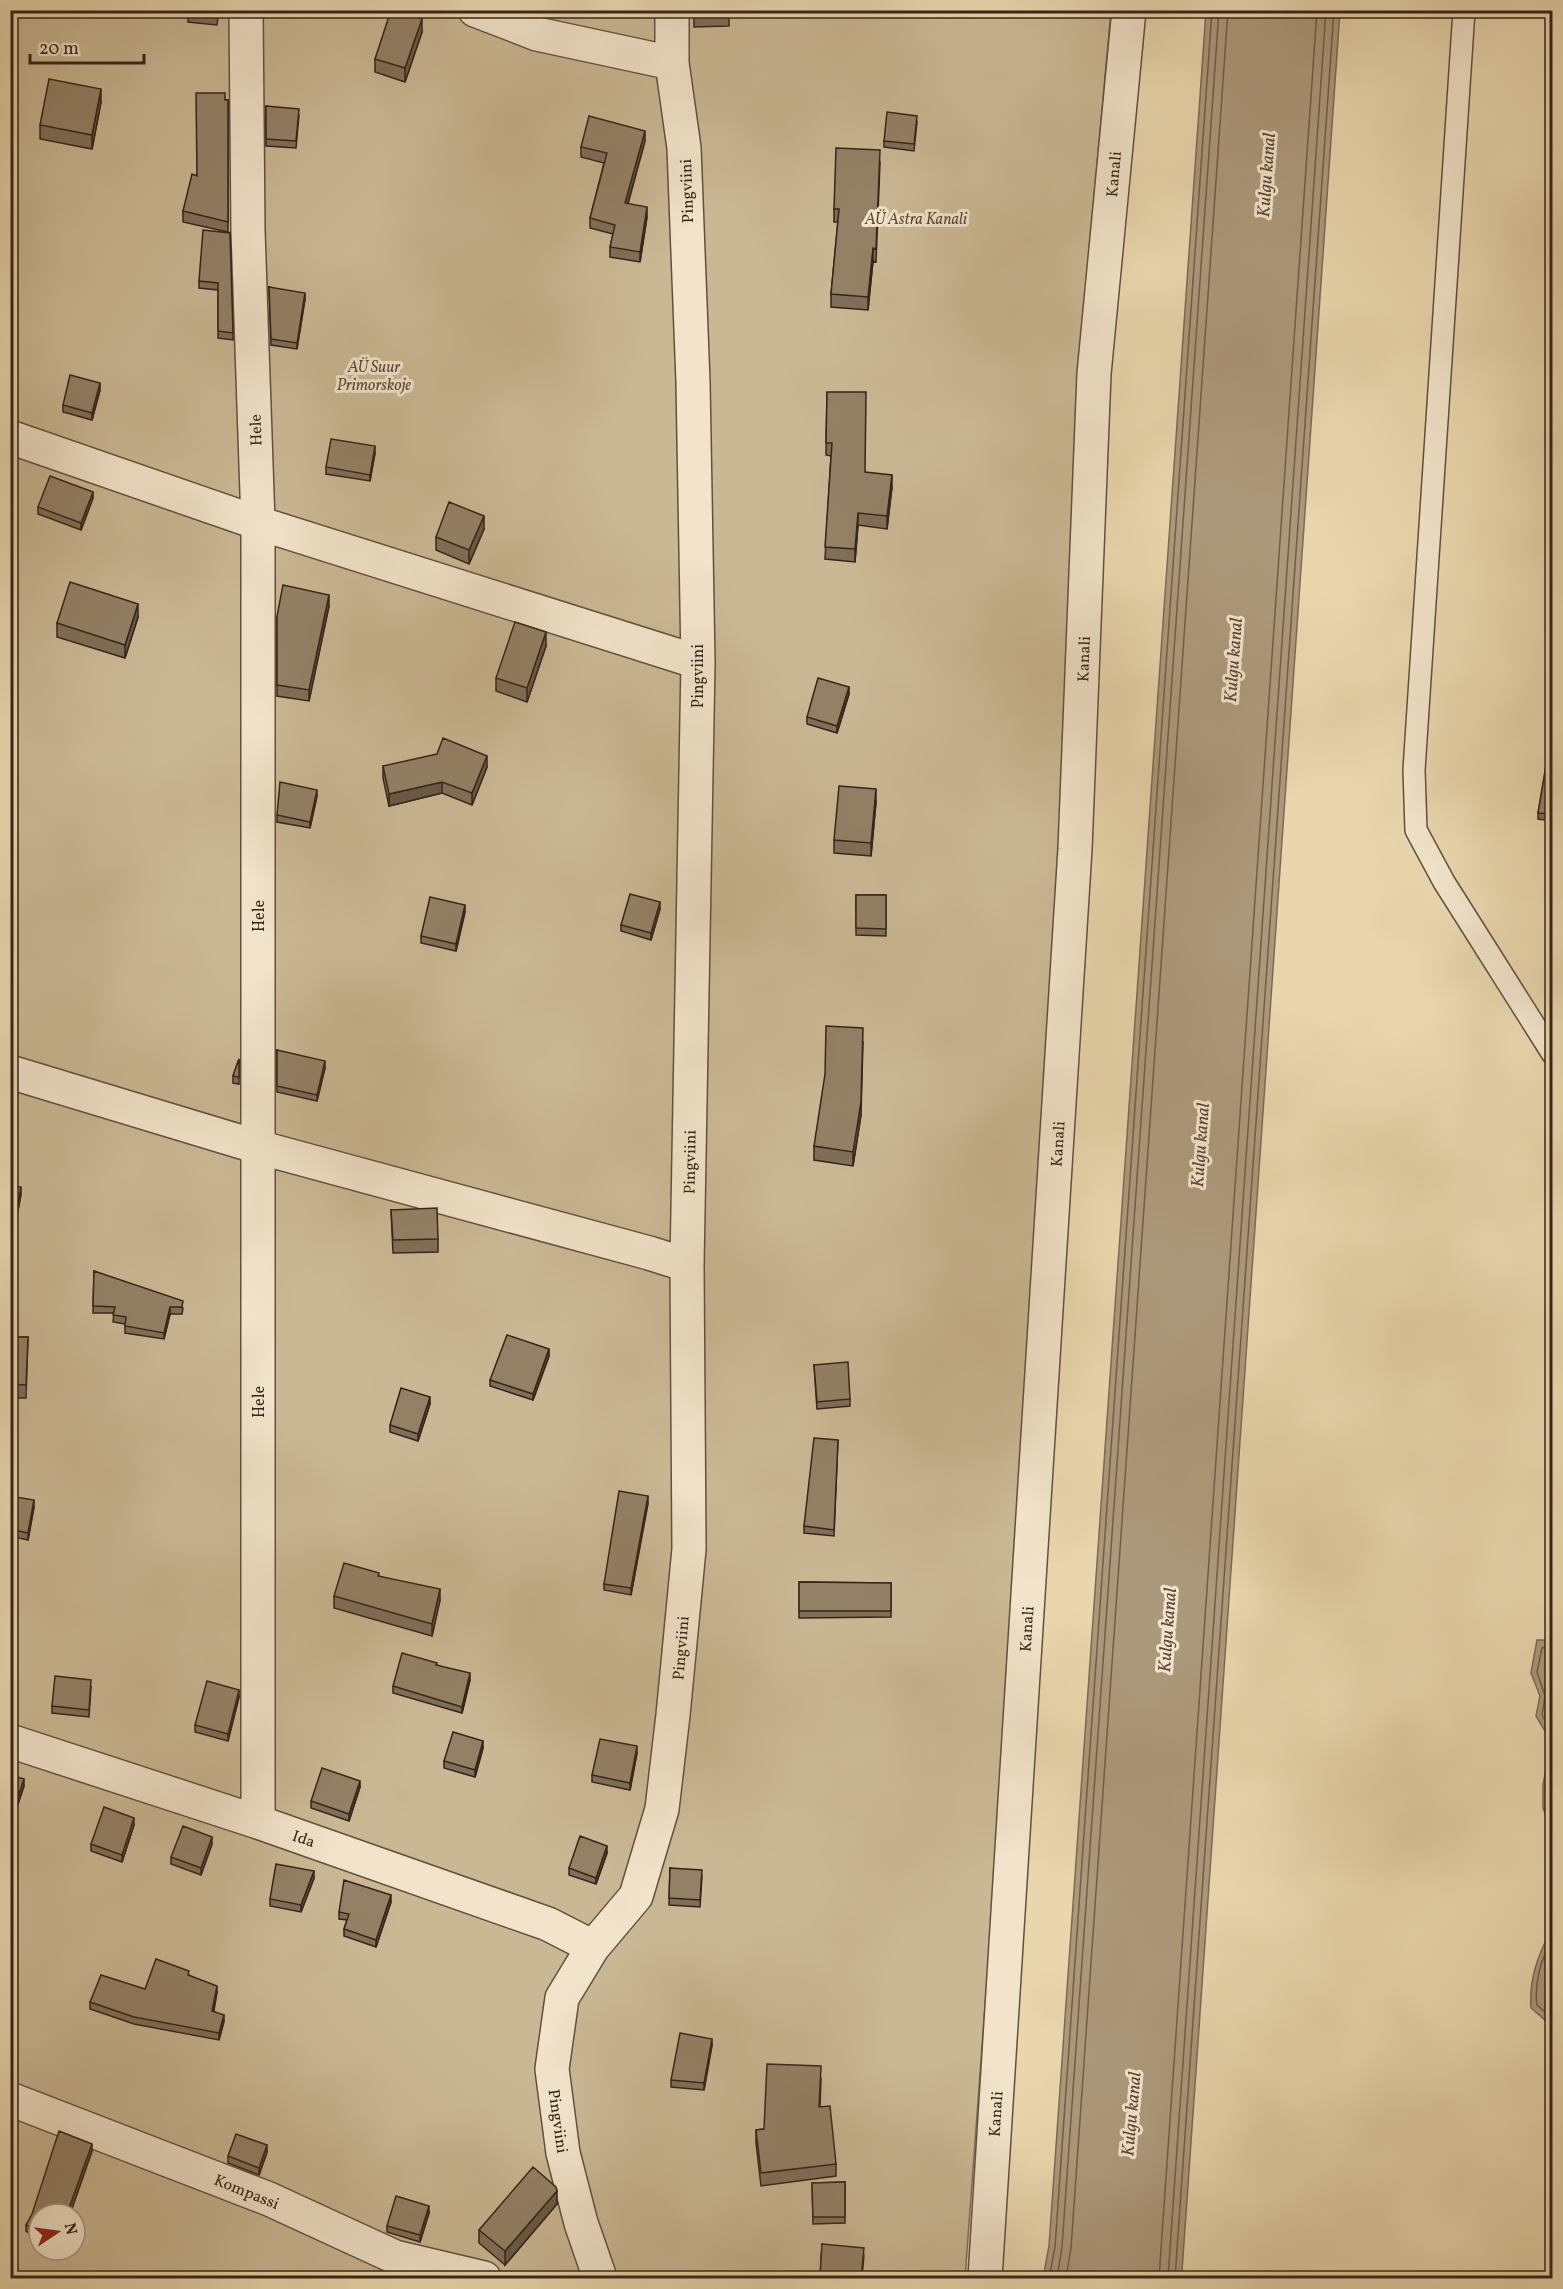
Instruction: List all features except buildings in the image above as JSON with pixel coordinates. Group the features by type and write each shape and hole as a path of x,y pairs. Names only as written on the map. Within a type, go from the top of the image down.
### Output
{"street":[{"name":"Hele","path":"246,10 248,231 258,523 258,1822"},
{"path":"475,10 537,34 672,63"},
{"name":"Pingviini","path":"597,2278 563,2153 552,2069 562,1998 593,1947 636,1896 662,1809 689,1549 687,1265 698,662 693,382 684,148 672,63 672,10"},
{"name":"Kanali","path":"985,2278 1075,849 1094,374 1129,10"},
{"path":"10,437 258,523 698,662"},
{"path":"10,1072 258,1147 687,1265"},
{"name":"Ida","path":"10,1741 258,1822 548,1924 593,1947"},
{"name":"Kompassi","path":"10,2099 269,2199 395,2258 484,2278"}],"lane":[{"path":"1464,10 1414,770 1416,830 1444,882 1552,1053"}],"green space":[{"name":"AÜ Suur Primorskoje","path":"11,11 1111,11 1088,264 1049,1136 965,2278 11,2278"}],"water":[{"name":"Kulgu kanal","path":"1206,11 1340,11 1182,2271 1181,2278 1043,2278 1049,2246"},
{"path":"1537,1640 1552,1640 1552,1830 1543,1808 1543,1785 1551,1741 1536,1716 1540,1696 1531,1673"},
{"path":"1552,1929 1552,2026 1531,2008 1531,1987 1536,1967"}],"park label":[{"name":"AÜ Astra Kanali","path":"916,218"}]}
